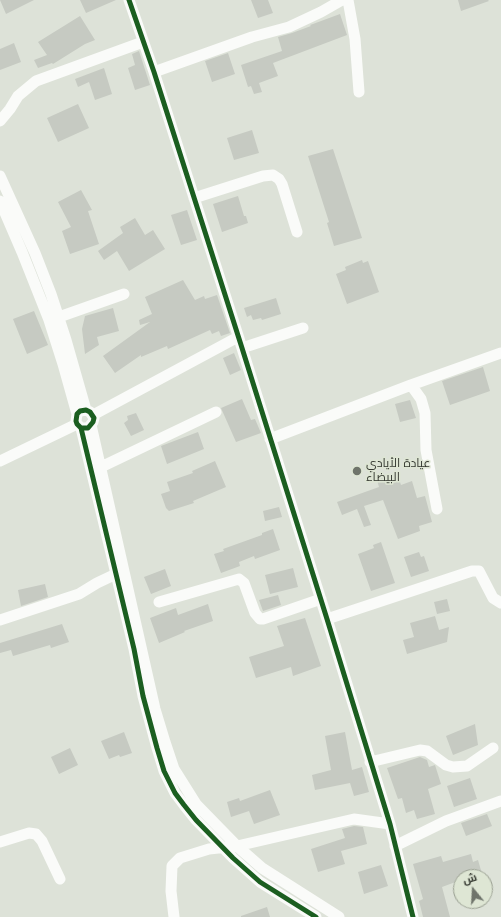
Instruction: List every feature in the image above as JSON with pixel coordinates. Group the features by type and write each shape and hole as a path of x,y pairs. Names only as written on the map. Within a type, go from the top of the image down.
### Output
{"street":[{"path":"129,0 154,72 321,599 390,824 413,917"},
{"path":"154,72 252,37 289,27 342,0"},
{"path":"348,0 355,39 359,92"},
{"path":"0,121 10,110 18,96 36,81 143,42"},
{"path":"194,198 263,176 273,175 282,184 297,232"},
{"path":"0,176 35,253 56,342 101,467 143,696 164,771 175,793 184,806 222,848 260,882 316,917"},
{"path":"1,205 46,296 59,318 120,573 165,742 174,768 196,804 237,846 262,868 339,917"},
{"path":"59,318 124,294"},
{"path":"242,348 303,328"},
{"path":"0,461 84,419 238,337"},
{"path":"270,439 411,385 501,353"},
{"path":"411,385 421,399 425,413 426,450 436,509"},
{"path":"101,467 216,412"},
{"path":"327,620 472,571 479,571 493,598 501,603"},
{"path":"0,620 78,594 97,583 120,573"},
{"path":"159,602 239,579 244,583 255,613 260,619 321,599"},
{"path":"370,762 420,750 427,751 446,765 453,767 468,766 493,748"},
{"path":"395,846 446,821 501,800"},
{"path":"174,917 171,891 172,866 180,858 208,849 237,846 354,819 390,824"},
{"path":"0,842 29,833 36,834 42,841 60,879"}],"building":[{"path":"0,0 34,0 6,14"},
{"path":"80,0 116,0 86,13"},
{"path":"251,0 268,0 273,13 258,18"},
{"path":"458,0 488,0 489,1 461,11"},
{"path":"340,14 347,35 273,63 278,76 259,83 262,92 254,94 251,86 248,87 241,65 282,51 278,37"},
{"path":"80,16 95,40 85,44 53,64 52,63 38,68 34,60 47,55 38,42"},
{"path":"14,43 21,62 0,70 0,49"},
{"path":"139,51 150,85 135,90 128,68 135,65 132,54"},
{"path":"228,53 235,74 212,82 205,61"},
{"path":"104,68 112,94 95,100 89,82 78,87 75,79"},
{"path":"78,104 89,128 58,142 47,118"},
{"path":"252,130 259,153 234,160 227,138"},
{"path":"333,149 362,238 334,246 327,223 329,222 308,156"},
{"path":"81,190 92,210 88,211 99,244 70,254 62,231 71,227 58,202"},
{"path":"238,196 244,216 246,216 248,223 222,232 213,204"},
{"path":"187,210 197,240 181,245 171,215"},
{"path":"135,218 145,235 153,230 165,249 129,271 117,251 104,260 98,251 123,233 120,227"},
{"path":"362,260 363,263 368,261 379,292 347,304 336,274 346,270 345,267"},
{"path":"183,280 195,300 204,296 205,299 217,295 230,333 221,336 219,331 212,334 210,330 168,349 167,346 141,357 141,355 115,373 103,356 150,322 140,325 139,320 152,314 145,297"},
{"path":"276,298 281,314 262,320 261,318 253,320 251,315 247,317 244,308"},
{"path":"113,308 119,331 97,337 99,345 85,354 82,329 85,316"},
{"path":"34,311 48,345 27,354 13,319"},
{"path":"234,353 241,370 230,375 223,358"},
{"path":"483,367 490,391 450,405 442,381"},
{"path":"242,399 251,420 255,419 261,433 236,442 221,408"},
{"path":"410,400 416,418 400,422 395,404"},
{"path":"136,413 144,430 131,436 124,423 128,420 127,416"},
{"path":"198,432 204,449 167,464 161,446"},
{"path":"215,461 226,487 193,501 194,503 169,511 166,508 161,494 170,491 167,482 193,473 192,471"},
{"path":"397,473 401,485 412,481 417,498 425,496 432,522 419,526 420,531 398,539 383,500 364,506 371,525 364,527 357,509 342,515 337,502 379,487 377,480"},
{"path":"279,507 282,517 265,521 263,511"},
{"path":"273,529 280,550 255,559 254,556 239,562 240,566 221,573 214,554 224,551 223,549 262,535 262,533"},
{"path":"381,542 395,583 371,591 358,554 374,548 373,545"},
{"path":"419,552 421,557 424,556 429,571 411,577 404,557"},
{"path":"293,568 298,587 270,594 265,575"},
{"path":"165,569 171,586 151,594 144,577"},
{"path":"45,584 48,597 21,606 18,590"},
{"path":"278,595 281,605 263,611 259,600"},
{"path":"447,599 450,611 437,614 434,602"},
{"path":"208,604 213,621 184,631 185,632 159,643 150,618 176,608 178,615"},
{"path":"435,616 439,630 449,627 447,642 407,654 403,640 414,637 410,623"},
{"path":"305,618 321,666 293,676 291,667 256,678 249,657 284,646 277,626"},
{"path":"62,624 69,642 51,648 50,645 13,656 11,650 0,653 0,643"},
{"path":"475,724 478,745 453,755 446,736"},
{"path":"124,732 132,753 120,757 119,755 109,759 101,741"},
{"path":"345,732 352,770 362,767 369,792 354,796 350,783 315,790 312,775 331,770 325,736"},
{"path":"70,748 78,765 59,774 51,757"},
{"path":"420,757 427,760 429,767 435,765 441,784 428,789 435,814 417,819 414,810 406,813 402,798 398,799 387,768"},
{"path":"470,778 477,799 454,807 447,786"},
{"path":"270,790 280,815 254,824 249,811 231,817 227,802 239,798 240,801"},
{"path":"487,814 492,826 466,836 461,823"},
{"path":"354,826 363,827 367,844 341,851 345,864 318,872 311,849 345,838 342,829"},
{"path":"471,854 473,862 478,860 481,869 453,869 453,883 442,887 450,917 423,917 419,901 423,899 413,864 441,856 443,862"},
{"path":"381,865 388,886 364,894 358,872"},
{"path":"267,907 270,917 241,917 241,916"}],"cycle path":[{"path":"129,0 154,72 327,619 390,824 413,917"},
{"path":"81,428 88,428 93,422 94,418 90,412 86,410 80,411 77,414 76,421 81,428 134,649 143,696 164,771 175,793 184,805 196,820 233,858 260,882 316,917"}],"place":[{"name":"عيادة الأيادي البيضاء","path":"357,471"}]}
